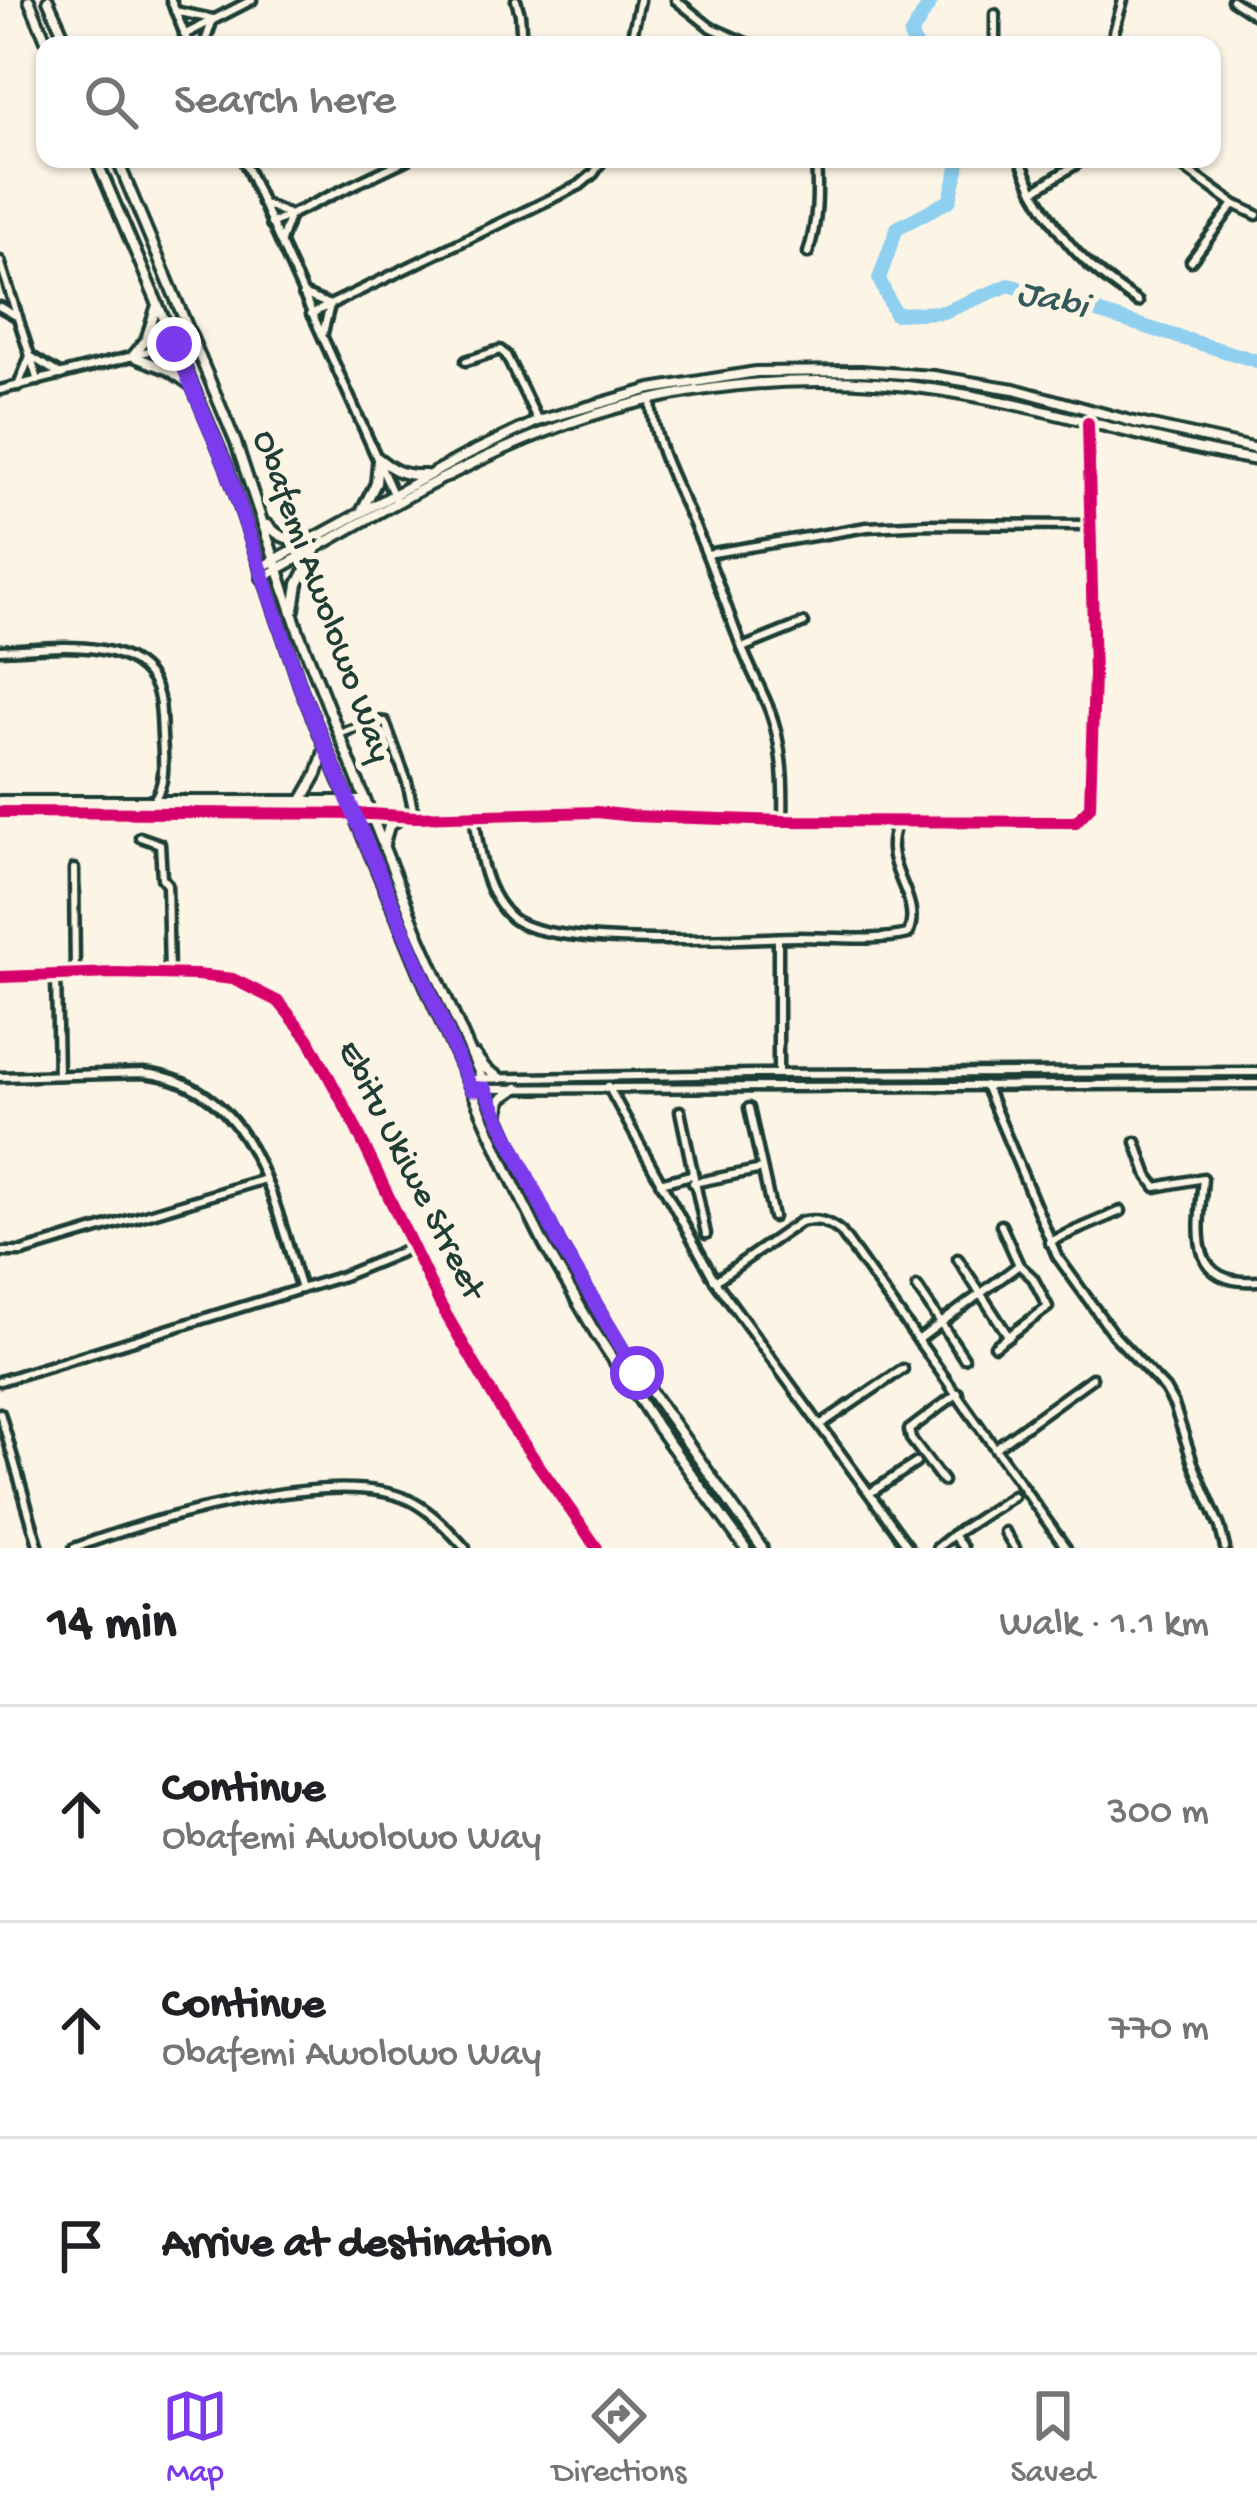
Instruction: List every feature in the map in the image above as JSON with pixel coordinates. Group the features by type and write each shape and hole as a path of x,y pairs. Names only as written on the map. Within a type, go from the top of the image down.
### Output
{"main road":[{"path":"28,0 44,36"},
{"path":"48,0 64,36"},
{"name":"Obafemi Awolowo Way","path":"100,168 226,466 289,658 526,1209 586,1317 745,1548"},
{"name":"Obafemi Awolowo Way","path":"121,168 229,425 338,734 485,1089 550,1227 619,1346 762,1548"},
{"path":"158,303 146,340 133,356 193,386"},
{"path":"293,617 298,584 317,542 360,513 542,433 608,410 708,388 780,376 860,371 933,376 1014,389 1257,449"},
{"path":"261,573 432,474 538,421 652,389 756,372 933,389 1009,402 1257,460"},
{"path":"378,458 405,475 432,474"},
{"path":"360,513 376,483 378,458"},
{"path":"262,518 283,537 317,542"},
{"path":"302,802 326,747"},
{"path":"0,801 365,800"},
{"path":"0,812 371,814"},
{"path":"383,845 389,826 402,817"},
{"path":"463,1037 486,1069 500,1078"},
{"path":"500,1120 501,1099 517,1088"}],"street":[{"path":"171,0 184,34 252,0"},
{"path":"516,0 521,36"},
{"path":"632,36 640,0"},
{"path":"676,0 732,36"},
{"path":"1114,36 1123,0"},
{"path":"1232,0 1257,16"},
{"path":"175,11 213,19"},
{"path":"995,14 995,36"},
{"path":"207,36 213,19"},
{"path":"247,168 395,499"},
{"path":"271,224 389,168"},
{"path":"311,314 580,185 597,168"},
{"path":"808,254 816,227 817,168"},
{"path":"1025,168 1058,232 1077,256 1138,302"},
{"path":"1034,191 1070,168"},
{"path":"1184,168 1257,215"},
{"path":"262,203 290,215"},
{"path":"1191,261 1234,204"},
{"path":"280,244 290,215"},
{"path":"0,261 38,381"},
{"path":"0,287 5,277"},
{"path":"303,294 330,304"},
{"path":"11,297 0,304 18,317"},
{"path":"322,336 330,304"},
{"path":"0,390 190,338"},
{"path":"466,361 500,350 506,355 538,421"},
{"path":"30,356 62,375"},
{"path":"17,386 30,356"},
{"path":"651,400 652,421 664,456 770,712 781,752 783,821"},
{"path":"371,814 597,812 783,821 1076,822 1088,811 1094,674 1088,423"},
{"path":"707,554 867,527 1091,525"},
{"path":"742,648 804,623"},
{"path":"0,650 96,649 116,652 142,669 159,694 163,782 182,800"},
{"path":"338,734 385,722 415,817"},
{"path":"154,800 163,782"},
{"path":"473,815 483,870 509,916 524,926 551,933 655,940 908,934 911,908 892,853 897,821"},
{"path":"140,838 160,844 162,878 167,884 169,975"},
{"path":"74,869 75,976"},
{"path":"778,938 778,1074"},
{"name":"Ebitu Ukiwe Street","path":"0,977 115,973 233,979 279,1002 308,1038 411,1248 507,1420 597,1548"},
{"path":"56,977 58,1076"},
{"path":"469,1084 481,1078 1257,1072"},
{"path":"0,1077 142,1073 166,1075 199,1089 234,1120 250,1142 301,1289"},
{"path":"603,1078 715,1281 908,1548"},
{"path":"469,1084 485,1089 1257,1084"},
{"path":"985,1085 1049,1242 1112,1334 1165,1389 1174,1405 1226,1548"},
{"path":"749,1108 773,1217"},
{"path":"680,1111 706,1234"},
{"path":"1136,1142 1156,1187 1203,1178 1200,1241 1205,1261 1216,1275 1236,1282 1257,1281"},
{"path":"660,1183 763,1168"},
{"path":"0,1252 22,1252 266,1179"},
{"path":"1049,1242 1121,1211"},
{"path":"715,1281 800,1222 814,1219 831,1224 1066,1548"},
{"path":"995,1346 1048,1307 1019,1265 1001,1226"},
{"path":"0,1382 368,1268 411,1248"},
{"path":"958,1258 1009,1336"},
{"path":"918,1340 1019,1265"},
{"path":"917,1287 964,1358"},
{"path":"820,1425 903,1369"},
{"path":"995,1448 1092,1378"},
{"path":"943,1481 910,1439 909,1430 958,1394"},
{"path":"0,1413 39,1548"},
{"path":"0,1451 10,1448"},
{"path":"870,1493 916,1463"},
{"path":"74,1548 230,1501 327,1489 372,1490 409,1500 465,1548"},
{"path":"937,1548 1013,1496"},
{"path":"1005,1532 1015,1548"},
{"path":"953,1535 963,1548"}],"waterway":[{"name":"Jabi","path":"910,36 932,0"},
{"name":"Jabi","path":"958,168 950,200 897,228 879,279 895,314 944,312 1009,285 1257,361"}],"cycle path":[{"path":"0,812 415,817 597,812 783,821 1076,822 1090,807 1094,674 1088,423"},
{"path":"0,977 197,975 233,979 279,1002 308,1038 440,1304 507,1420 597,1548"}],"route":[{"path":"174,344 226,466 301,689 471,1089 485,1089 541,1210 637,1373"}]}
